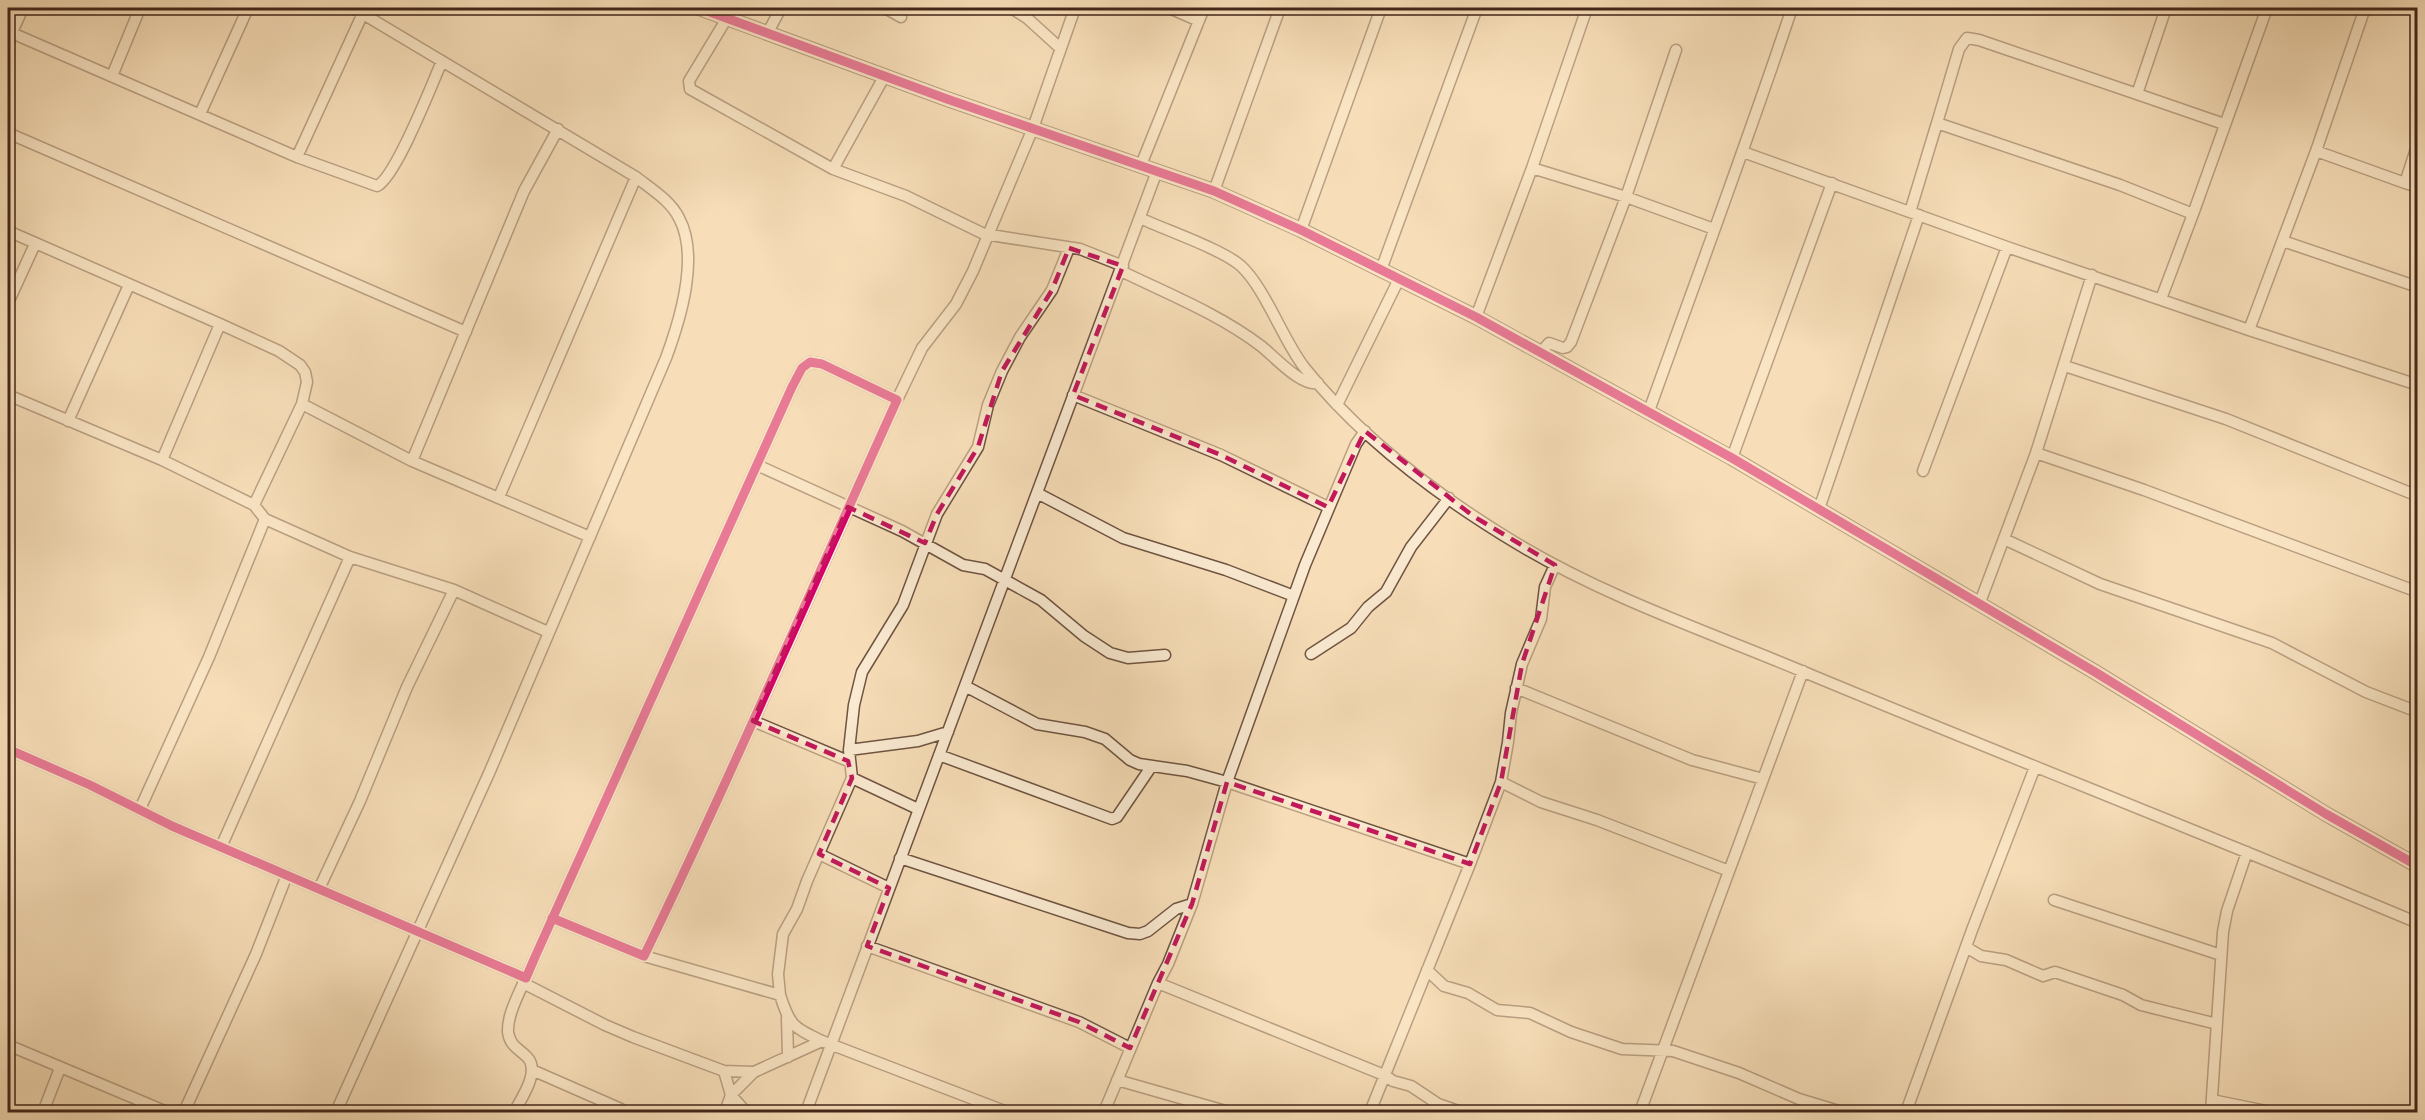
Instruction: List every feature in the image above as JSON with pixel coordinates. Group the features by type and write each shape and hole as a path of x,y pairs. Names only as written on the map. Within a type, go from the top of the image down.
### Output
{"street":[{"path":"23,8 10,37 112,76 297,157 377,186 382,184 396,162 442,61"},
{"path":"112,76 140,8"},
{"path":"200,114 248,8"},
{"path":"699,8 884,77 1214,191 1301,230 1476,316 1732,458 2086,667 2326,814 2418,866"},
{"path":"767,34 781,8"},
{"path":"885,8 901,17"},
{"path":"1011,8 1027,18 1060,48"},
{"path":"644,956 709,822 897,400 922,348 961,295 988,236 1033,128 1075,8"},
{"path":"1169,8 1199,21"},
{"path":"1141,165 1204,8"},
{"path":"1214,191 1280,8"},
{"path":"1301,230 1380,8"},
{"path":"1381,270 1477,8"},
{"path":"1476,316 1532,168 1587,8"},
{"path":"1649,411 1743,152 1792,8"},
{"path":"2137,94 2166,8"},
{"path":"2161,299 2267,8"},
{"path":"2249,330 2316,151 2365,8"},
{"path":"297,157 358,10 636,177 663,198 674,210 683,226 688,256 681,314 666,358 490,771 336,1113"},
{"path":"726,18 691,77 688,87 833,169 906,196 988,236 1089,251 1233,327 1300,378 1311,384 1318,383"},
{"path":"1819,509 1914,213 1960,45 1966,38 1979,40 2224,123"},
{"path":"1541,352 1549,343 1563,348 1569,344 1626,197 1676,50"},
{"path":"833,169 884,77"},
{"path":"1937,123 2120,185 2193,214"},
{"path":"412,461 531,174 558,129"},
{"path":"8,132 164,199 335,277 466,332"},
{"path":"2405,183 2418,143"},
{"path":"2316,151 2418,188"},
{"path":"1743,152 2007,247 2418,385"},
{"path":"1532,168 1626,197 1714,229"},
{"path":"806,1113 827,1042 889,888 1157,171"},
{"path":"499,497 636,177"},
{"path":"1732,458 1832,183"},
{"path":"1140,218 1226,257 1241,267 1259,292 1302,365 1337,405 1389,453 1449,498 1514,541 1556,565 1644,609 1803,671 2418,924"},
{"path":"8,231 279,351 300,365 305,372 307,382 302,404 254,505"},
{"path":"2283,241 2418,287"},
{"path":"8,303 35,244"},
{"path":"1923,471 2007,247"},
{"path":"788,1057 787,1018 780,995 778,974 783,934 797,909 852,778 848,756 854,705 862,672 903,605 925,543 943,503 978,447 988,405 1002,371 1020,337 1052,290 1069,248"},
{"path":"1979,605 2036,453 2092,275"},
{"path":"1337,405 1399,279"},
{"path":"68,421 129,285"},
{"path":"162,460 220,324"},
{"path":"514,1113 528,1086 532,1070 528,1058 514,1048 508,1029 525,980 792,387 806,364 816,362 897,400"},
{"path":"2065,366 2226,419 2418,496"},
{"path":"1073,394 1221,455 1328,507"},
{"path":"8,395 162,460 254,505 265,519 350,557 454,590 548,632"},
{"path":"302,404 412,461 590,537"},
{"path":"1104,1113 1192,904 1227,783 1294,596 1328,507 1356,444 1365,431"},
{"path":"2036,453 2144,490 2418,592"},
{"path":"757,465 925,543 963,565 985,569 1041,600 1084,636 1110,654 1128,658 1165,655"},
{"path":"1037,493 1123,538 1226,570 1294,596"},
{"path":"1311,654 1352,628 1368,607 1386,592 1411,547 1449,498"},
{"path":"140,809 209,657 265,519"},
{"path":"2004,539 2108,586 2272,643 2366,692 2418,712"},
{"path":"221,847 350,557"},
{"path":"1370,1113 1501,782 1522,664 1541,619 1545,587 1556,565"},
{"path":"319,889 360,801 407,687 454,590"},
{"path":"1640,1113 1803,671"},
{"path":"965,686 1037,724 1106,739 1133,762 1151,767 1187,771 1227,783 1470,864"},
{"path":"1516,688 1692,760 1763,779"},
{"path":"753,721 848,756 948,732"},
{"path":"8,749 221,847 525,980 605,1025 724,1071 754,1072"},
{"path":"939,755 1112,819 1117,817 1151,767"},
{"path":"1906,1113 2035,767"},
{"path":"852,778 918,809"},
{"path":"1501,782 1541,802 1597,820 1729,871"},
{"path":"2211,1113 2221,955 2227,911 2247,852"},
{"path":"819,854 889,888"},
{"path":"900,858 1128,933 1140,934 1148,931 1162,918 1192,904"},
{"path":"184,1113 256,954 287,875"},
{"path":"2054,900 2221,955"},
{"path":"552,918 644,956 780,995"},
{"path":"867,946 1057,1014 1130,1048"},
{"path":"1966,947 1982,956 2006,960 2043,976 2055,972 2123,995 2141,1005 2217,1024"},
{"path":"1427,970 1444,986 1468,993 1497,1010 1530,1012 1570,1032 1622,1049 1663,1049 1739,1073 1799,1099 1842,1113"},
{"path":"1158,983 1384,1075 1393,1081 1411,1086 1438,1104 1461,1113"},
{"path":"787,1018 802,1031 827,1042 1007,1113"},
{"path":"725,1113 731,1095 754,1072 827,1042"},
{"path":"8,1044 167,1113"},
{"path":"43,1113 60,1068"},
{"path":"532,1070 621,1109"},
{"path":"724,1071 731,1095 746,1113"},
{"path":"1117,1080 1229,1113"},
{"path":"2212,1100 2271,1113"}],"highlighted area":[{"path":"1069,248 1123,266 1073,395 1221,455 1328,507 1365,431 1473,516 1555,565 1522,664 1501,782 1470,864 1227,782 1192,904 1130,1048 1079,1022 867,946 889,888 819,854 852,778 848,761 753,721 848,507 925,543 937,514 978,447 1002,371 1052,290"}],"cycle path":[{"path":"699,8 947,99 1214,191 1301,230 1476,317 1732,458 2095,672 2326,814 2418,866"},
{"path":"8,749 90,785 172,826 526,978 535,957 567,886 599,814 792,387 802,368 810,362 822,364 897,400 741,748 644,956 552,918"}]}
